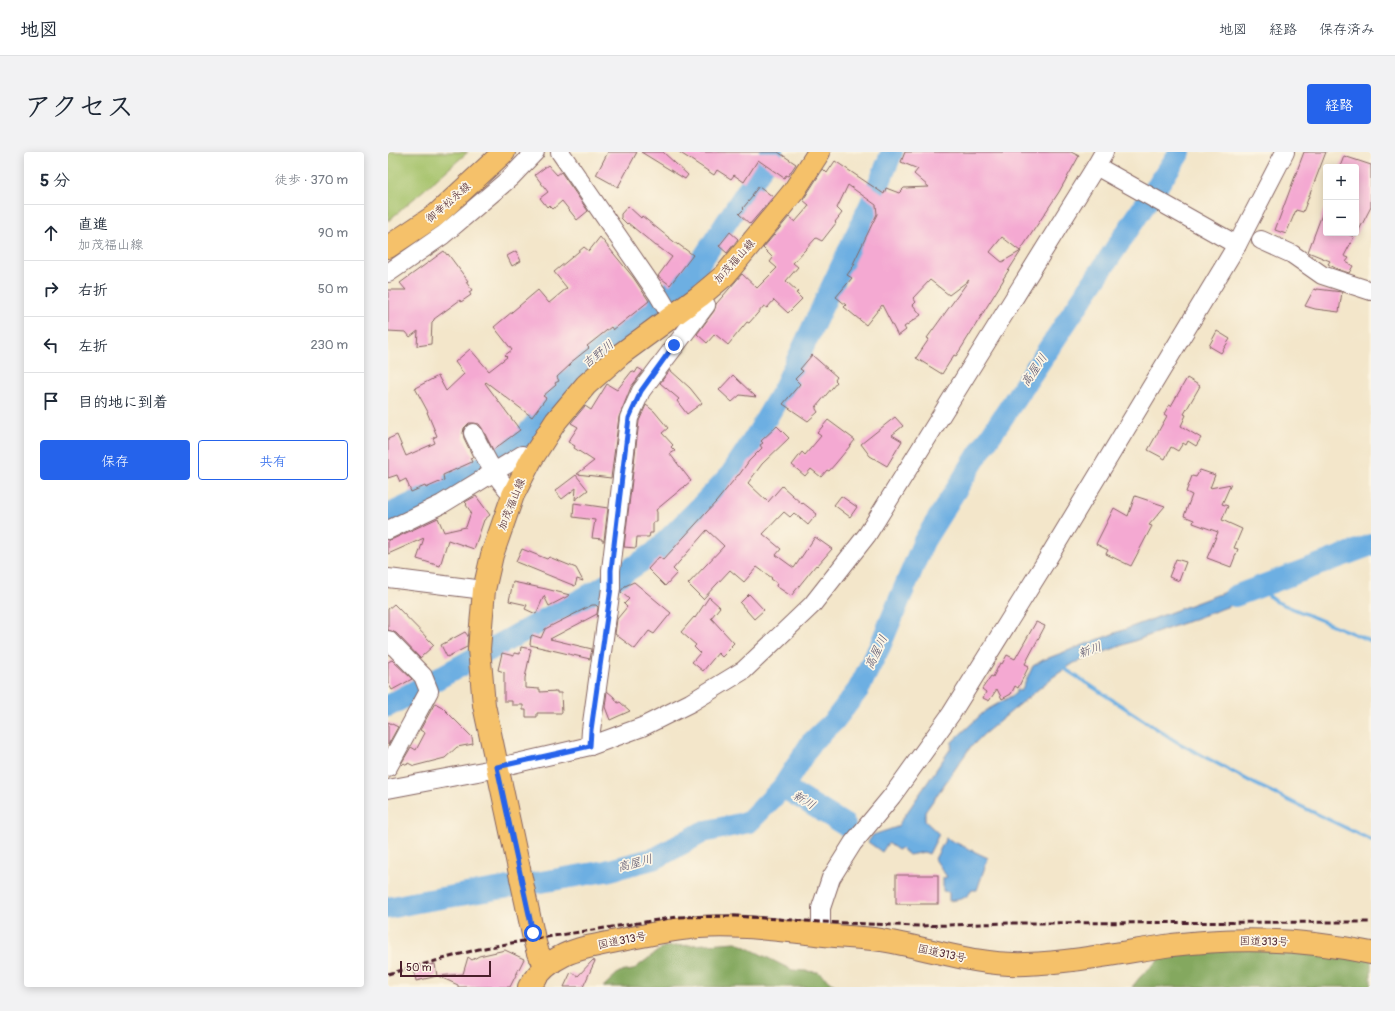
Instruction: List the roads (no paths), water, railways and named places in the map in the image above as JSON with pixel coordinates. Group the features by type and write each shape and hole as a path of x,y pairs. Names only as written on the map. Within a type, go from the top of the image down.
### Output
{"main road":[{"name":"御幸松永線","path":"388,247 436,215 504,152"},
{"name":"加茂福山線","path":"547,965 538,953 533,933 484,705 480,658 484,590 492,555 512,495 531,460 556,421 586,385 621,354 663,312 700,296 725,275 794,191 819,152"},
{"name":"国道313号","path":"529,987 547,965 564,954 580,948 698,927 732,926 879,940 1003,964 1027,964 1175,945 1244,940 1296,942 1371,953"}],"street":[{"path":"388,273 443,235 510,178 535,152"},
{"path":"560,152 663,312 674,345"},
{"path":"821,935 821,908 831,878 853,843 892,796 951,714 1045,563 1237,245 1285,152"},
{"path":"388,789 590,746 642,727 690,703 744,670 812,605 867,535 1100,159 1237,245"},
{"path":"1261,240 1292,254 1322,275 1371,291"},
{"path":"590,746 611,588 611,570 629,418 641,391 706,304 700,296"},
{"path":"473,433 504,488 512,495"},
{"path":"388,530 442,504 490,465 522,455 531,460"},
{"path":"388,578 484,590"},
{"path":"388,640 426,683 388,767"},
{"path":"388,771 410,778 409,784"}],"water":[{"path":"1260,579 1265,593 1074,663 1053,677 984,734 969,749 925,812 925,821 939,834 929,854 924,852 909,855 901,848 898,850 888,843 882,852 868,842 873,835 897,827 951,748 952,742 985,711 1015,694 1017,690 1021,691 1033,666 1043,660"},
{"path":"946,838 988,858 977,890 972,890 967,896 962,898 949,901 949,892 943,891 943,878 947,877 935,859"}],"waterway":[{"name":"吉野川","path":"388,515 443,489 500,456 525,436 548,409 575,372 652,310 698,266 772,152"},
{"path":"388,706 600,589 654,553 731,474 759,431 784,388 871,203 892,152"},
{"name":"高屋川","path":"388,908 606,871 656,858 703,832 749,822 783,787 811,743 834,721 858,690 880,646 924,541 979,453 1180,152"},
{"name":"新川","path":"1235,596 1371,545"},
{"path":"1264,585 1269,596 1277,602 1371,641"},
{"path":"1062,667 1177,742 1257,785 1371,840"},
{"name":"新川","path":"783,787 845,825"}],"railway":[{"path":"388,974 479,949 677,917 735,916 820,922 919,926 1011,923 1371,922"}]}
